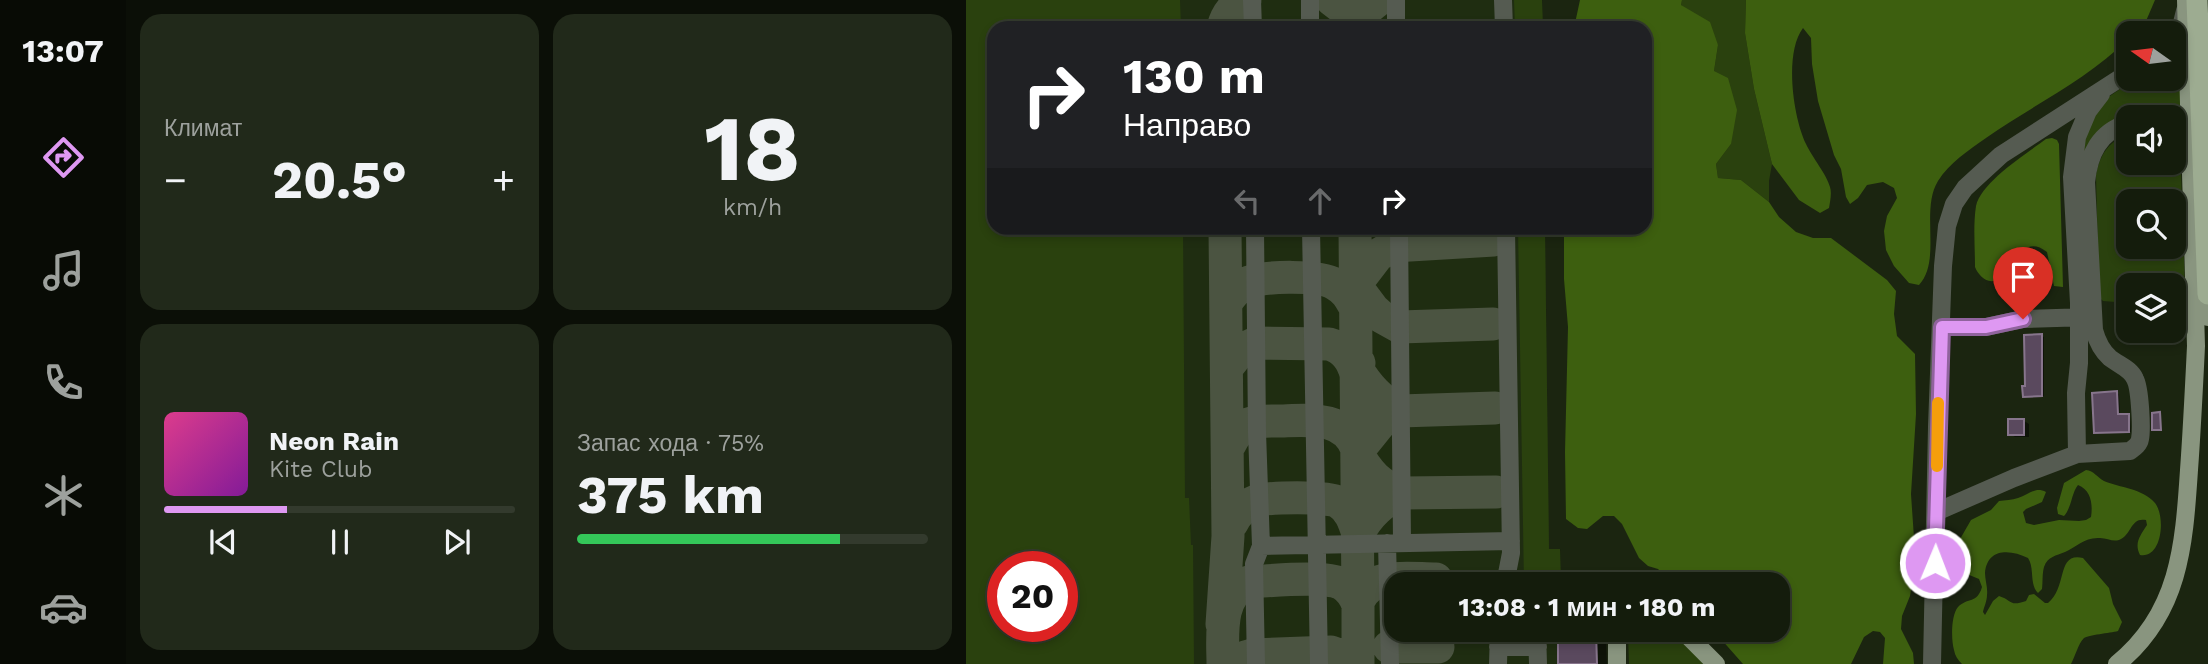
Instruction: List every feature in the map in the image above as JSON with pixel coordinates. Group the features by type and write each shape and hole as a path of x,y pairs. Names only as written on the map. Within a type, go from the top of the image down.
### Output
{"highway":[{"path":"2191,4 2208,294"}],"main road":[{"path":"2117,664 2141,642 2155,623 2167,600 2182,553 2196,346 2191,4"},
{"path":"2193,213 2208,317"},
{"path":"1617,664 1618,642"},
{"path":"1694,642 1716,664"}],"lane":[{"path":"1252,0 1253,21"},
{"path":"1310,0 1310,21"},
{"path":"1396,0 1396,21"},
{"path":"1503,0 1504,21"},
{"path":"2184,21 2191,4"},
{"path":"1932,664 1947,226 1954,204 1965,188 2001,155 2116,81"},
{"path":"1936,512 2077,454 2130,451 2140,440 2136,381 2131,373 2102,349 2086,317 2072,177 2077,137 2088,111 2106,87"},
{"path":"2077,454 2076,393 2086,317 2088,163 2105,134 2116,127"},
{"path":"2186,159 2192,174"},
{"path":"1255,235 1261,546 1254,564 1256,664"},
{"path":"1311,235 1319,664"},
{"path":"1390,664 1395,542 1399,235"},
{"path":"1506,235 1511,541 1507,572"},
{"path":"1942,327 1986,327 2023,319 2086,317"},
{"path":"1261,546 1511,541"},
{"path":"1498,647 1538,647"}],"shaded area":[{"path":"966,0 1542,0 1543,21 987,21 987,235 1545,235 1549,549 1560,549 1561,572 1384,572 1384,642 1596,642 1597,664 966,664"},
{"path":"966,0 1180,0 1181,21 987,21 987,235 1183,235 1185,498 1189,498 1193,545 1194,664 966,664"},
{"path":"1514,0 1542,0 1543,21 1515,21"},
{"path":"1682,0 1746,0 1745,33 1754,89 1772,164 1769,202 1741,180 1718,178 1716,164 1731,144 1714,71 1718,45 1681,5"},
{"path":"2117,91 2182,91 2183,105 2116,105 2116,125 2078,179 2086,128 2107,98"},
{"path":"2115,141 2116,175 2181,175 2182,189 2116,189 2116,259 2184,259 2184,273 2116,273 2116,302 2103,301 2099,297 2096,175 2106,150"},
{"path":"1518,235 1545,235 1549,549 1560,549 1561,572 1524,572"},
{"path":"1628,642 1686,642 1709,664 1629,664"}],"green space":[{"path":"1580,0 1682,0 1681,5 1710,22 1718,45 1714,71 1728,78 1737,110 1731,144 1716,164 1718,178 1741,180 1769,202 1779,217 1796,232 1813,238 1831,238 1887,280 1896,291 1894,314 1897,336 1915,354 1916,414 1911,494 1913,577 1901,629 1913,653 1914,664 1883,664 1885,638 1880,632 1873,631 1864,637 1851,664 1743,664 1724,642 1790,642 1790,572 1661,572 1639,558 1622,524 1614,516 1603,516 1587,529 1578,528 1566,519 1568,327 1564,235 1652,235 1652,21 1576,21"},
{"path":"1746,0 2155,0 2146,21 2116,21 2116,50 2112,54 2077,80 1973,147 1943,174 1933,193 1929,262 1926,275 1919,285 1909,283 1894,266 1886,250 1884,231 1887,216 1897,198 1894,188 1883,182 1867,185 1850,204 1846,197 1841,169 1834,155 1818,101 1811,38 1803,28 1797,39 1792,69 1794,102 1806,144 1830,187 1829,208 1820,213 1799,200 1772,164 1754,89 1745,33"},
{"path":"2052,138 2059,144 2063,287 2054,286 2047,252 2031,246 2020,253 1997,280 1985,280 1975,267 1976,206 1980,197 2005,169 2046,139"},
{"path":"2086,470 2104,481 2144,494 2155,503 2161,527 2153,551 2140,555 2138,543 2147,525 2146,520 2137,521 2121,539 2089,539 2050,558 2044,567 2042,589 2038,593 2028,558 2007,552 1995,555 1990,559 1985,573 1987,597 1983,612 1985,615 1999,596 2016,603 2026,601 2029,595 2034,594 2048,603 2058,588 2065,565 2069,560 2083,558 2109,588 2122,622 2118,631 2084,638 2071,664 1962,664 1953,646 1954,616 1958,607 1978,596 1982,587 1979,579 1962,572 1954,556 1956,546 1971,520 1991,510 1999,501 2016,499 2039,490 2046,492 2042,502 2023,512 2026,523 2034,525 2059,520 2086,520 2091,517 2091,502 2086,490 2078,485 2064,516 2058,514 2057,508 2064,483"}],"building":[{"path":"2042,334 2042,396 2023,397 2024,335"},
{"path":"2117,391 2118,414 2129,414 2129,432 2094,433 2092,393"},
{"path":"2160,412 2161,430 2152,430 2152,413"},
{"path":"2008,419 2024,419 2024,435 2008,435"},
{"path":"1558,642 1596,642 1597,664 1558,664"}],"taxiway":[{"path":"1225,21 1231,11 1245,0"},
{"path":"1332,0 1345,10 1350,21"},
{"path":"1360,21 1368,8 1378,0"},
{"path":"1222,624 1228,536 1225,235"},
{"path":"1355,235 1358,605"},
{"path":"1493,324 1400,327 1373,309 1355,285 1378,255 1393,246 1494,240"},
{"path":"1228,300 1242,285 1249,282 1292,277 1335,284 1345,292 1356,309"},
{"path":"1229,365 1241,350 1256,343 1329,344 1347,355 1356,374"},
{"path":"1358,534 1377,509 1402,493 1375,477 1357,452 1382,421 1400,411 1380,398 1370,387 1356,367 1359,363"},
{"path":"1400,411 1495,408"},
{"path":"1230,444 1240,430 1252,423 1315,421 1335,425 1351,438 1357,449"},
{"path":"1402,493 1496,492"},
{"path":"1232,523 1242,510 1256,501 1284,498 1322,499 1338,502 1346,508 1358,534"},
{"path":"1223,664 1224,618 1231,596 1239,588 1249,582 1311,579 1342,584 1350,590 1355,599 1358,605 1358,664"},
{"path":"1359,600 1373,584 1384,581"},
{"path":"1389,647 1438,647"},
{"path":"1238,664 1245,657 1252,655 1331,652 1345,657 1353,664"}],"slow traffic":[{"path":"1937,466 1938,403"}],"route":[{"path":"1935,563 1942,327 1986,327 2023,319"}]}
